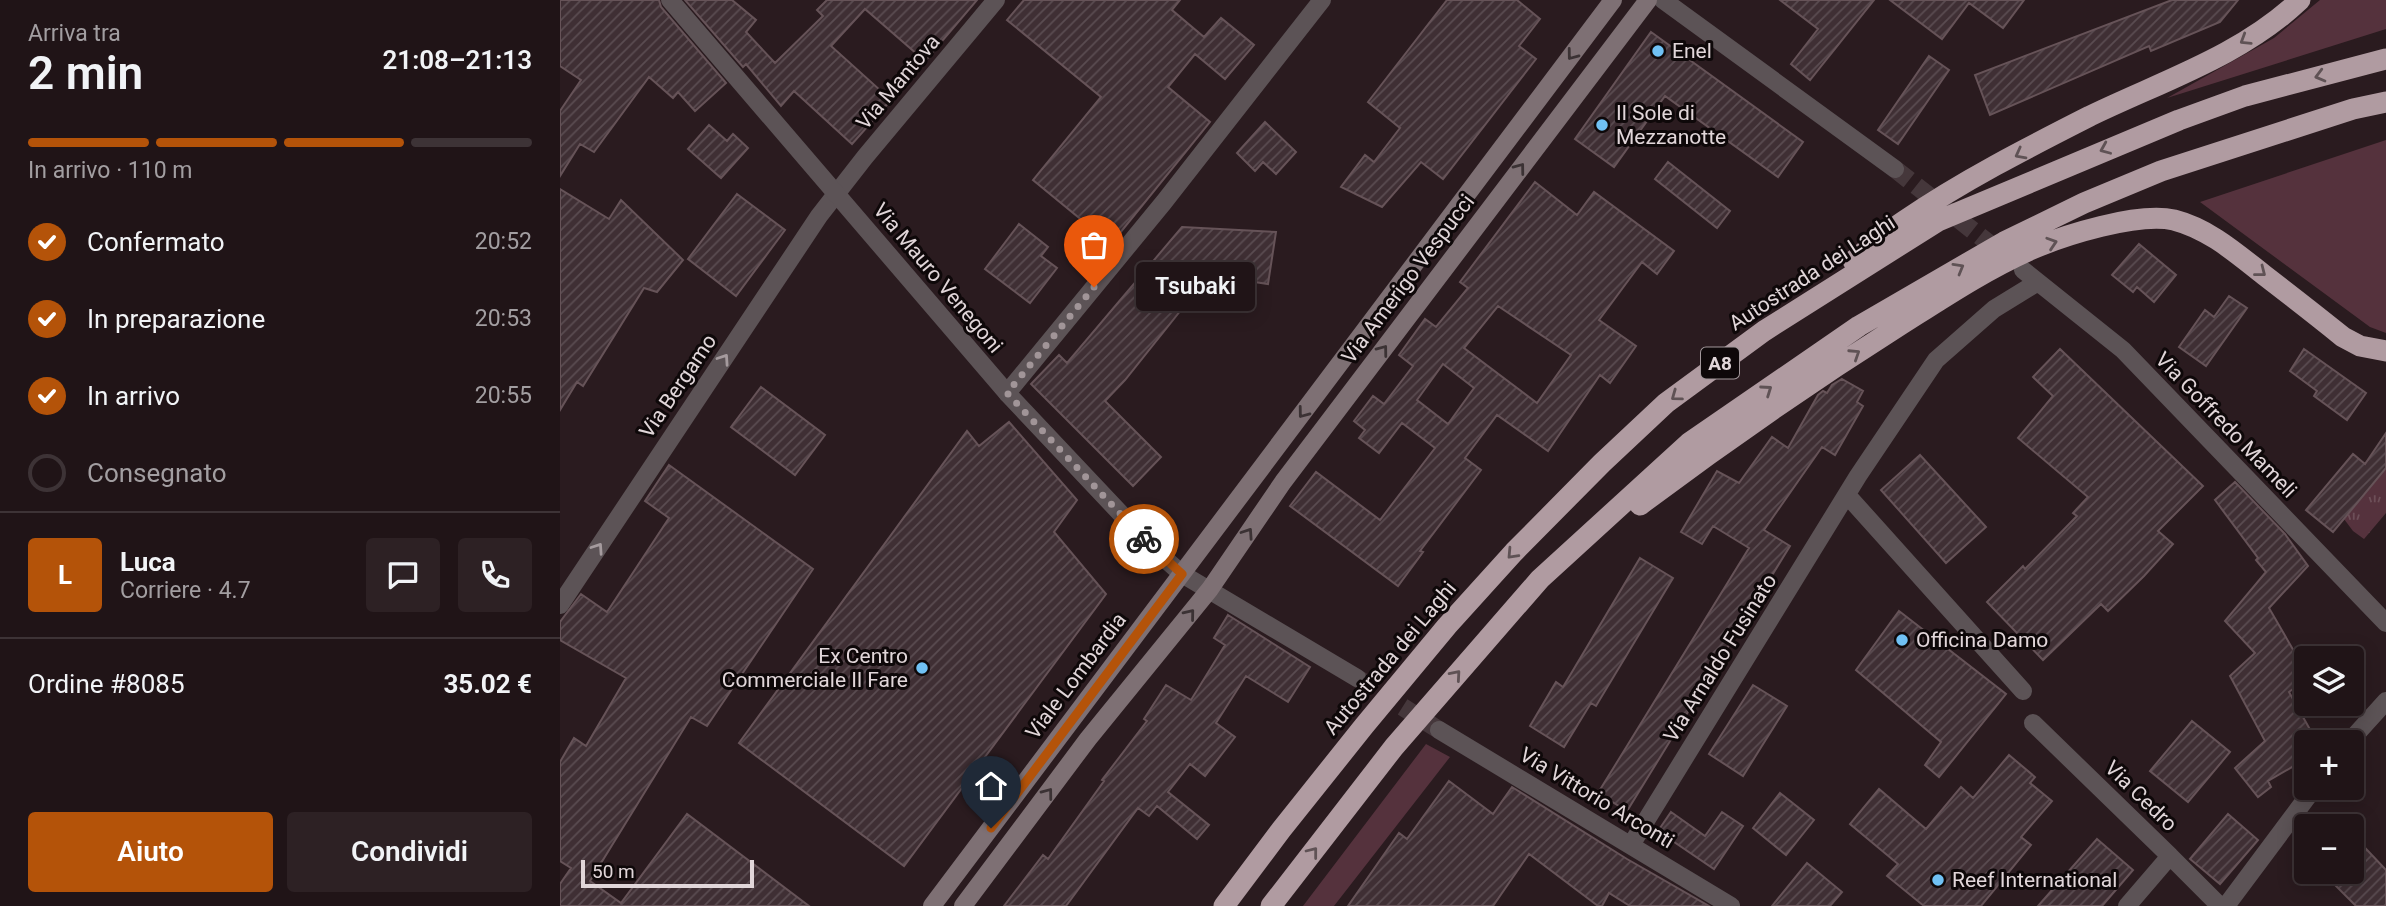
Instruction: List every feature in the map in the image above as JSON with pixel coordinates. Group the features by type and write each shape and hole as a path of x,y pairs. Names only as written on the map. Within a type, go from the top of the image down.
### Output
{"highway":[{"path":"1764,331 1902,221 2091,116 2197,68 2268,25 2300,0"},
{"name":"Autostrada dei Laghi","path":"1224,906 1281,830 1447,626 1514,552 1665,403 1764,331 1938,221 2179,120 2245,96 2386,59"},
{"name":"A8","path":"1272,906 1394,747 1540,579 1689,443 1859,326 2004,242 2084,203 2161,171 2353,109 2386,102"},
{"path":"1540,579 1698,461 1866,346 2031,249 2099,227 2148,218 2173,220 2196,228 2220,240 2343,337 2360,346 2386,351"}],"main road":[{"name":"Via Amerigo Vespucci","path":"1182,574 1613,0"},
{"name":"Via Amerigo Vespucci","path":"1210,589 1283,482 1648,0"},
{"name":"Viale Lombardia","path":"932,906 1182,574"},
{"path":"963,906 1088,739 1210,589"}],"street":[{"name":"Via Mauro Venegoni","path":"670,0 1007,393 1110,505 1182,574"},
{"name":"Via Mantova","path":"836,194 996,0"},
{"path":"1007,393 1164,202 1322,0"},
{"path":"1663,0 1895,169"},
{"name":"Via Bergamo","path":"560,605 836,194"},
{"name":"Via Goffredo Mameli","path":"2023,270 2123,350 2386,623"},
{"name":"Via Arnaldo Fusinato","path":"1631,845 1847,495 1936,360 1994,309 2038,282"},
{"path":"1847,495 2023,691"},
{"path":"1182,574 1357,678"},
{"path":"2360,730 2386,702"},
{"name":"Via Cedro","path":"2033,723 2170,856 2127,906"},
{"name":"Via Vittorio Arconti","path":"1439,730 1731,906"},
{"path":"2226,906 2306,800"},
{"path":"2170,856 2220,906"}],"green space":[{"path":"2320,0 2386,0 2386,29 2167,98 2274,38"},
{"path":"2386,140 2386,333 2370,327 2200,202"},
{"path":"2386,468 2386,513 2364,539 2353,531 2344,519"},
{"path":"1426,744 1450,757 1334,906 1303,906"}],"building":[{"path":"560,0 659,0 661,7 726,83 695,111 678,92 673,98 649,77 594,152 580,144 560,176 560,111 581,80 560,66"},
{"path":"685,0 732,0 756,20 746,32 775,63 823,16 817,10 827,0 977,0 925,61 865,9 831,46 891,100 852,144 794,91 781,106 746,64 743,67"},
{"path":"1024,0 1180,0 1172,10 1204,37 1221,18 1254,45 1225,79 1195,54 1168,87 1210,122 1111,244 1033,180 1101,97 1007,20"},
{"path":"1447,0 1517,0 1540,19 1519,46 1536,59 1443,179 1421,162 1382,207 1341,187 1365,155 1374,162 1400,128 1368,102"},
{"path":"1780,0 1874,0 1810,80 1791,64 1818,29"},
{"path":"1890,0 2024,0 2003,28 1969,3 1942,39"},
{"path":"2172,0 2238,0 2220,22 2151,51 2149,46 1990,115 1975,75"},
{"path":"1651,32 1803,142 1778,177 1665,96 1614,167 1575,139"},
{"path":"1929,56 1949,70 1898,144 1878,130"},
{"path":"1265,122 1296,152 1276,174 1263,162 1255,171 1237,153"},
{"path":"709,125 727,141 733,134 748,148 721,178 688,149"},
{"path":"1668,162 1730,211 1717,228 1655,179"},
{"path":"1535,182 1577,215 1594,192 1674,251 1657,274 1642,262 1599,320 1636,346 1610,383 1600,375 1548,451 1497,415 1465,458 1481,470 1420,551 1423,552 1398,586 1290,506 1316,472 1380,520 1435,448 1402,423 1379,453 1359,438 1365,430 1354,421 1373,396 1384,404 1413,366 1399,355 1425,319 1436,327 1468,288 1460,282","holes":["1498,306 1571,355 1537,403 1464,348","1443,364 1474,388 1448,424 1417,400"]},
{"path":"560,189 609,219 621,200 683,260 657,292 644,288 583,386 577,382 560,410"},
{"path":"737,194 785,230 736,296 688,259"},
{"path":"1019,224 1048,247 1041,256 1057,268 1030,303 985,269"},
{"path":"1182,227 1276,232 1268,284 1209,275 1105,401 1161,457 1133,486 1031,384 1059,355 1067,363"},
{"path":"2139,244 2176,275 2154,302 2137,287 2133,292 2112,275"},
{"path":"2229,296 2247,308 2206,366 2179,347 2205,310 2214,317"},
{"path":"2060,349 2203,486 2158,531 2173,544 2144,576 2108,611 2101,604 2043,660 1987,602 2023,566 2025,569 2077,516 2073,513 2088,497 2018,438 2053,396 2033,377"},
{"path":"2304,349 2366,393 2347,420 2314,396 2317,391 2290,371"},
{"path":"1842,379 1863,391 1857,402 1863,406 1835,455 1822,447 1764,530 1790,546 1627,811 1598,793 1749,548 1713,526 1702,544 1681,532 1717,471 1739,483 1772,437 1788,448 1818,395 1823,391 1827,393 1832,385"},
{"path":"761,387 825,435 795,475 731,427"},
{"name":"Ex Centro Commerciale Il Fare","path":"1009,422 1077,500 1054,532 1106,594 904,866 739,743 967,431 979,446"},
{"path":"2386,433 2386,468 2333,532 2306,510 2353,454 2365,464"},
{"path":"1920,455 1986,527 1946,563 1881,490"},
{"path":"669,465 813,569 707,726 691,717 590,881 621,903 687,814 809,906 560,906 560,884 571,868 560,861 560,762 574,738 586,746 626,678 560,640 560,622 581,594 607,612 669,518 645,501"},
{"path":"2235,482 2285,534 2308,566 2269,608 2294,651 2294,688 2289,692 2294,701 2294,716 2302,716 2310,730 2294,730 2294,766 2268,781 2271,787 2258,797 2235,768 2265,741 2230,676 2255,653 2225,621 2266,572 2215,500"},
{"path":"1640,558 1673,578 1596,706 1591,703 1564,747 1530,726 1556,682 1563,687"},
{"path":"1899,611 2006,694 1939,777 1925,765 1941,742 1856,670"},
{"path":"1228,615 1310,667 1288,702 1246,676 1216,723 1235,737 1205,776 1190,764 1168,792 1209,825 1197,839 1157,806 1149,816 1138,808 1066,906 1004,906 1043,855 1048,859 1104,781 1102,780 1147,721 1144,719 1166,685 1191,700 1225,645 1214,638"},
{"path":"1753,685 1787,706 1743,776 1709,754"},
{"path":"2192,721 2230,752 2188,802 2150,771"},
{"path":"2009,755 2035,777 2030,783 2052,801 2021,837 2031,845 1981,906 1924,906 1887,876 1898,864 1850,824 1879,789 1926,829 1961,787 1973,798"},
{"path":"1449,781 1493,814 1512,787 1627,859 1709,906 1630,906 1609,893 1602,906 1598,906 1529,854 1493,906 1348,906 1399,833 1407,839"},
{"path":"1780,793 1814,820 1786,855 1753,828"},
{"path":"1671,812 1705,836 1722,812 1743,826 1714,869 1658,831"},
{"path":"2228,814 2258,840 2220,884 2190,859"},
{"path":"2097,839 2133,870 2102,906 2038,906"},
{"path":"2364,847 2386,870 2386,906 2356,906 2334,884 2364,884"},
{"path":"1807,863 1842,892 1830,906 1772,906"}],"tunnel":[{"path":"1895,169 2005,256"},
{"path":"1357,678 1439,730"}],"way so far":[{"path":"1094,287 1007,393 1144,539"}],"place":[{"name":"Enel","path":"1658,51"},
{"name":"Il Sole di Mezzanotte","path":"1602,125"},
{"name":"Tsubaki","path":"1094,287"},
{"name":"Officina Damo","path":"1902,640"},
{"name":"Ex Centro Commerciale Il Fare","path":"922,668"},
{"name":"Reef International","path":"1938,880"}],"route":[{"path":"991,828 1182,574 1144,539"}]}
